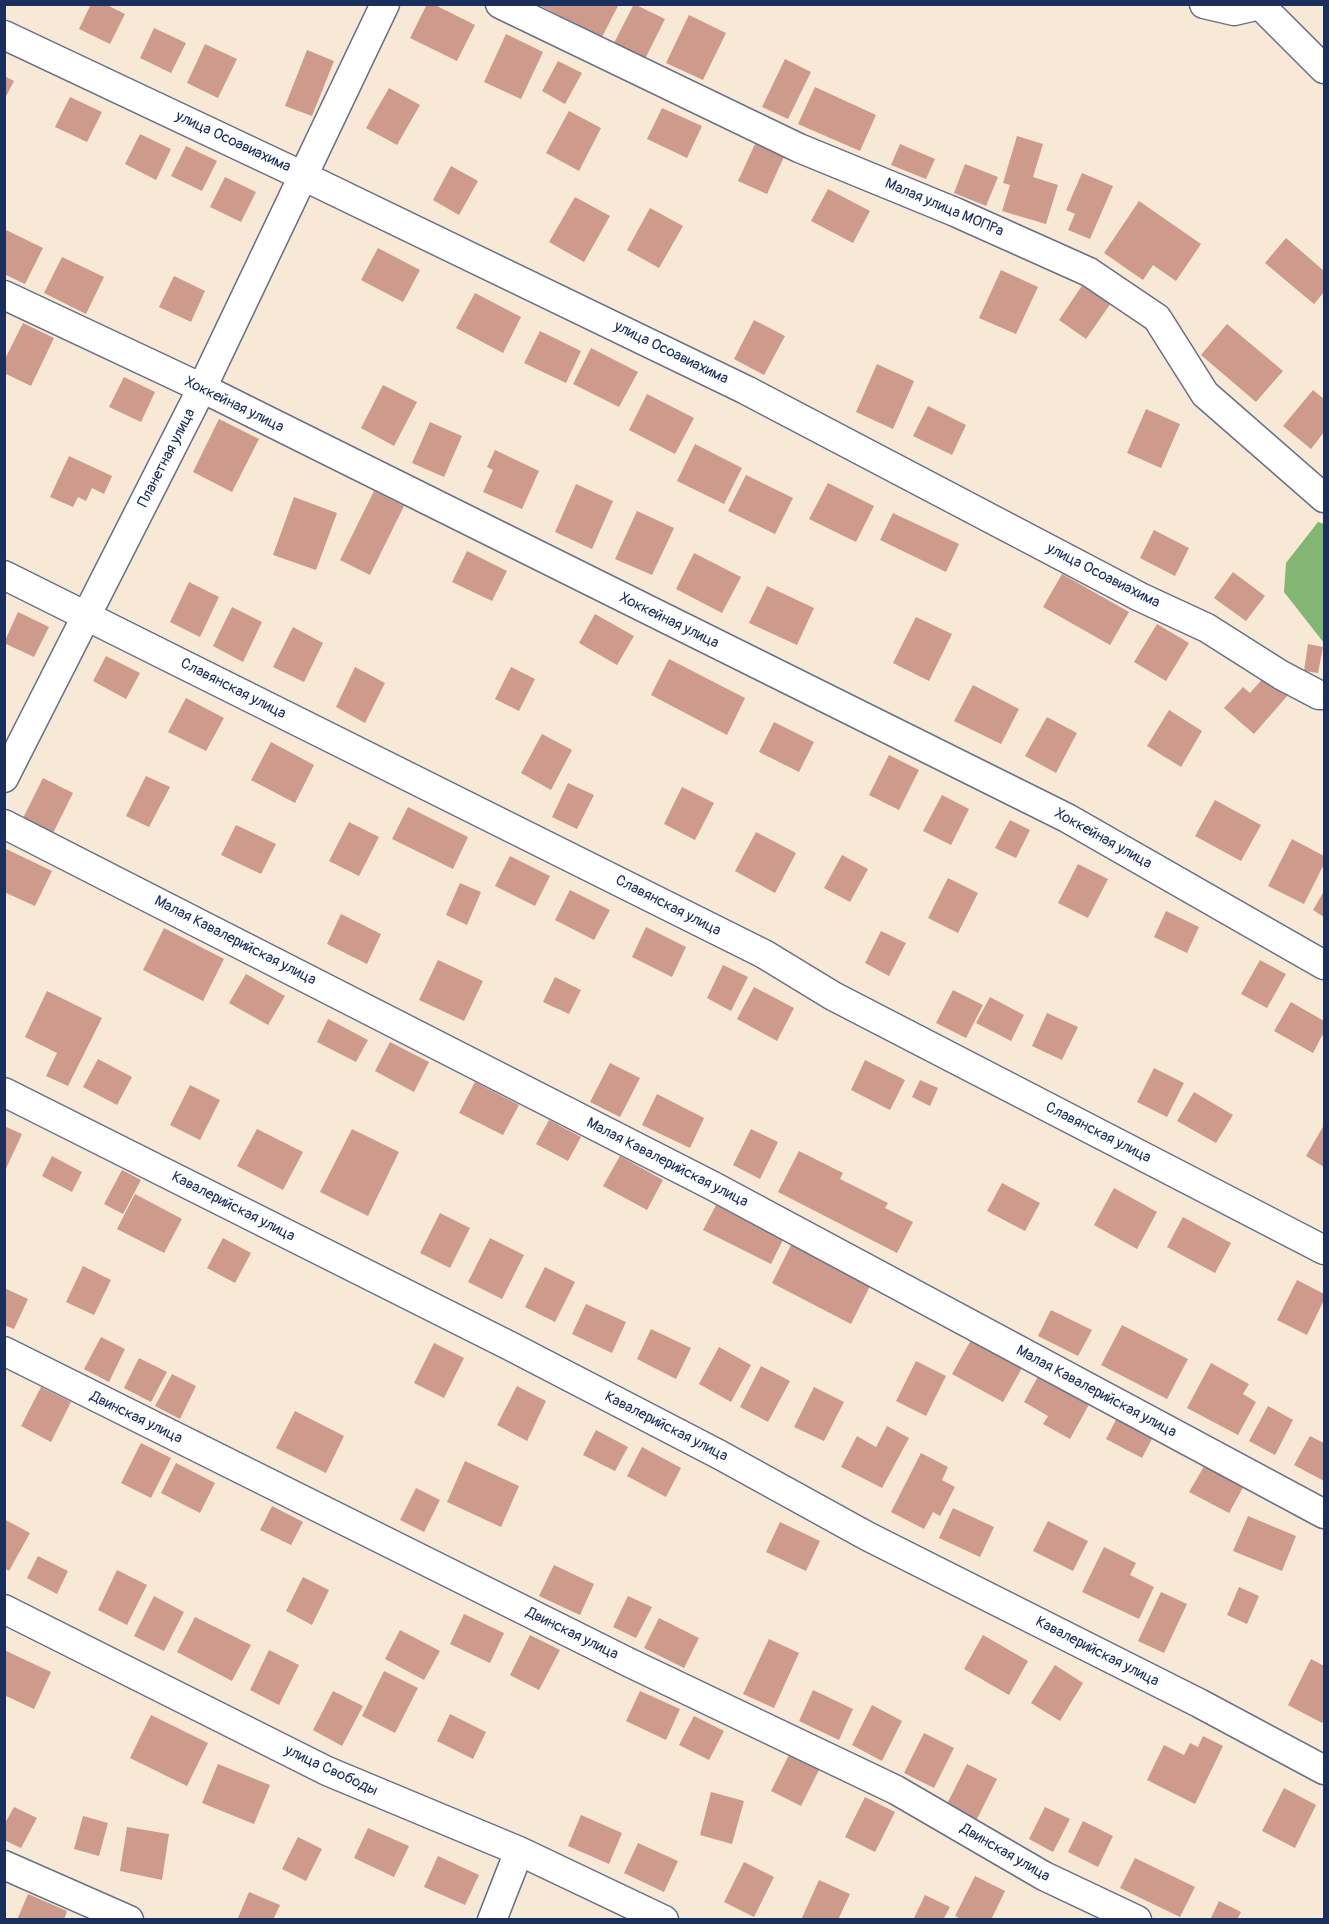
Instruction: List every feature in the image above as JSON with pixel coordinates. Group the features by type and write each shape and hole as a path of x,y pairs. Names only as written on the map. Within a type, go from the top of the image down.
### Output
{"street":[{"name":"Планетная улица","path":"4,778 202,388 385,4"},
{"name":"Малая улица МОПРа","path":"500,4 799,148 955,212 1089,272 1157,318 1205,394 1324,498"},
{"path":"1204,4 1234,11 1260,5 1324,69"},
{"name":"улица Осоавиахима","path":"4,35 303,176 746,390 1140,597 1207,628 1281,675 1319,695 1324,695"},
{"name":"Хоккейная улица","path":"4,295 202,388 1067,818 1324,965"},
{"name":"Славянская улица","path":"4,575 764,954 833,996 1324,1250"},
{"name":"Малая Кавалерийская улица","path":"4,824 713,1186 1324,1514"},
{"name":"Кавалерийская улица","path":"4,1092 512,1347 720,1455 867,1536 1199,1703 1324,1770"},
{"name":"Двинская улица","path":"4,1351 628,1662 896,1790 1044,1876 1137,1920"},
{"name":"улица Свободы","path":"4,1609 327,1771 519,1851 664,1920"},
{"path":"492,1920 519,1851"},
{"path":"4,1865 129,1920"}],"green space":[{"path":"1318,522 1324,524 1324,643 1284,592 1286,563"}],"building":[{"path":"91,4 105,4 125,14 110,44 79,29"},
{"path":"427,4 433,4 475,25 457,61 410,38"},
{"path":"537,4 619,4 602,37"},
{"path":"634,4 665,19 645,59 614,43"},
{"path":"689,15 726,33 703,80 666,63"},
{"path":"154,28 186,43 171,73 140,58"},
{"path":"506,34 543,52 521,99 484,82"},
{"path":"205,44 237,59 218,98 187,83"},
{"path":"307,50 334,61 312,116 285,106"},
{"path":"785,59 811,72 788,119 762,107"},
{"path":"558,61 582,73 565,104 542,91"},
{"path":"4,76 14,81 4,100"},
{"path":"815,87 876,115 860,151 798,124"},
{"path":"389,88 420,105 397,145 366,128"},
{"path":"70,97 102,112 87,142 55,127"},
{"path":"662,108 702,126 687,158 647,139"},
{"path":"569,111 601,128 579,171 546,153"},
{"path":"140,134 171,149 156,180 125,164"},
{"path":"1017,136 1043,144 1033,177 1058,185 1046,224 1002,211 1010,185 1003,183"},
{"path":"755,144 784,157 767,194 738,181"},
{"path":"900,144 935,159 926,179 891,165"},
{"path":"186,146 217,161 202,191 171,176"},
{"path":"965,164 998,177 986,206 954,193"},
{"path":"451,166 478,181 459,215 433,200"},
{"path":"1082,173 1113,186 1090,239 1068,230 1075,214 1066,210"},
{"path":"225,177 256,192 241,222 210,207"},
{"path":"828,189 870,211 853,243 811,221"},
{"path":"575,197 610,216 584,262 549,242"},
{"path":"1139,201 1201,244 1176,281 1153,265 1143,280 1104,253"},
{"path":"650,208 683,226 659,268 627,250"},
{"path":"4,229 43,248 25,284 4,274"},
{"path":"1286,238 1324,271 1324,292 1314,304 1265,263"},
{"path":"378,248 420,270 403,302 361,280"},
{"path":"62,257 104,277 86,314 44,293"},
{"path":"1001,270 1038,287 1016,334 979,318"},
{"path":"174,276 205,291 191,322 159,307"},
{"path":"1083,284 1111,303 1086,339 1059,320"},
{"path":"475,293 521,317 503,353 456,328"},
{"path":"754,320 785,336 764,375 734,359"},
{"path":"23,323 54,338 31,386 4,373 4,361"},
{"path":"1227,324 1283,371 1256,402 1201,355"},
{"path":"540,331 581,351 566,383 524,363"},
{"path":"591,348 638,372 619,407 573,384"},
{"path":"877,364 914,381 893,429 856,412"},
{"path":"124,377 155,392 141,422 109,407"},
{"path":"383,385 417,402 394,446 361,428"},
{"path":"1313,390 1324,399 1324,432 1311,449 1283,426"},
{"path":"647,394 694,418 675,454 629,430"},
{"path":"928,406 966,425 952,455 913,436"},
{"path":"1146,409 1180,424 1161,468 1127,453"},
{"path":"219,419 259,439 232,492 193,472"},
{"path":"430,422 462,436 444,477 412,463"},
{"path":"695,444 742,468 724,504 677,481"},
{"path":"495,450 539,471 522,509 483,492 493,470 487,467"},
{"path":"69,456 112,476 104,494 92,488 86,501 78,497 73,507 50,497"},
{"path":"746,475 793,498 775,534 728,511"},
{"path":"828,483 874,506 856,542 809,519"},
{"path":"576,484 613,501 592,549 555,532"},
{"path":"374,491 404,506 370,575 340,560"},
{"path":"294,497 337,513 316,570 273,555"},
{"path":"637,511 674,528 652,575 615,559"},
{"path":"893,513 959,544 946,572 880,540"},
{"path":"1154,530 1189,548 1175,576 1140,558"},
{"path":"467,551 507,571 492,601 452,582"},
{"path":"694,553 741,577 722,613 676,589"},
{"path":"1233,572 1265,596 1246,621 1214,598"},
{"path":"1062,574 1129,612 1110,645 1043,607"},
{"path":"189,582 219,597 200,637 170,622"},
{"path":"767,586 814,608 797,645 749,623"},
{"path":"232,607 262,622 243,662 213,646"},
{"path":"18,612 49,627 34,657 4,643"},
{"path":"595,614 634,636 617,665 579,643"},
{"path":"916,617 952,634 929,681 893,663"},
{"path":"1157,624 1189,643 1166,681 1134,662"},
{"path":"293,627 323,643 304,682 273,667"},
{"path":"1308,644 1323,647 1318,673 1304,671"},
{"path":"106,656 140,673 126,699 93,681"},
{"path":"669,659 745,698 727,735 651,695"},
{"path":"355,667 385,683 365,723 336,707"},
{"path":"511,667 535,679 519,711 495,699"},
{"path":"1265,676 1288,695 1254,734 1224,708 1243,687 1250,693"},
{"path":"973,685 1019,709 1001,744 954,721"},
{"path":"186,698 224,718 206,751 168,732"},
{"path":"1169,710 1202,731 1181,767 1147,746"},
{"path":"1047,717 1077,733 1056,773 1025,756"},
{"path":"774,722 814,742 799,772 759,752"},
{"path":"542,734 572,750 551,790 521,773"},
{"path":"271,742 314,765 295,803 251,780"},
{"path":"889,755 919,770 899,810 869,795"},
{"path":"146,776 170,787 149,827 126,816"},
{"path":"43,778 73,793 53,833 23,818"},
{"path":"568,783 594,795 577,829 552,817"},
{"path":"682,787 714,803 695,840 664,824"},
{"path":"942,795 969,809 951,845 923,831"},
{"path":"1215,800 1261,825 1241,861 1195,836"},
{"path":"408,807 468,837 453,869 392,839"},
{"path":"1010,820 1030,830 1016,858 995,848"},
{"path":"349,822 379,837 359,876 329,861"},
{"path":"236,825 276,844 261,874 221,855"},
{"path":"756,832 796,853 775,893 735,871"},
{"path":"1292,839 1324,856 1324,864 1304,904 1268,886"},
{"path":"4,848 52,871 35,906 4,892"},
{"path":"842,855 868,869 850,902 824,888"},
{"path":"510,856 550,876 535,906 495,886"},
{"path":"1078,864 1108,879 1088,918 1058,903"},
{"path":"948,878 978,893 958,933 928,918"},
{"path":"460,883 481,892 467,925 446,915"},
{"path":"570,890 610,910 594,940 555,920"},
{"path":"1324,891 1324,917 1313,910"},
{"path":"1166,911 1199,927 1187,953 1154,937"},
{"path":"341,914 381,934 367,964 327,944"},
{"path":"646,927 686,947 672,977 632,957"},
{"path":"164,928 224,959 203,1001 143,970"},
{"path":"881,931 906,943 889,976 865,963"},
{"path":"438,960 483,981 464,1021 419,1000"},
{"path":"1260,960 1286,974 1267,1008 1241,994"},
{"path":"723,965 748,977 731,1011 707,998"},
{"path":"246,974 285,996 268,1025 229,1003"},
{"path":"555,977 581,990 569,1014 543,1002"},
{"path":"754,987 794,1008 777,1041 737,1019"},
{"path":"953,990 983,1005 966,1038 936,1023"},
{"path":"47,991 102,1018 68,1086 46,1076 57,1053 25,1037"},
{"path":"990,997 1024,1015 1011,1041 976,1023"},
{"path":"1291,1002 1324,1021 1324,1032 1313,1053 1274,1031"},
{"path":"1047,1013 1078,1027 1062,1060 1032,1046"},
{"path":"328,1019 368,1040 356,1062 317,1042"},
{"path":"390,1042 429,1062 414,1092 375,1071"},
{"path":"98,1059 132,1077 117,1105 83,1087"},
{"path":"865,1060 905,1080 890,1110 851,1090"},
{"path":"610,1063 640,1078 620,1117 590,1102"},
{"path":"1154,1068 1184,1083 1167,1117 1137,1102"},
{"path":"920,1080 938,1088 930,1106 912,1097"},
{"path":"475,1082 519,1105 503,1135 459,1113"},
{"path":"190,1085 220,1100 200,1140 170,1125"},
{"path":"1194,1092 1233,1115 1216,1143 1177,1121"},
{"path":"657,1094 704,1118 690,1148 642,1125"},
{"path":"549,1120 581,1137 568,1161 536,1144"},
{"path":"1324,1125 1324,1167 1306,1156"},
{"path":"4,1126 22,1134 4,1173"},
{"path":"257,1129 303,1152 283,1190 237,1166"},
{"path":"352,1129 399,1152 368,1216 320,1192"},
{"path":"751,1129 778,1142 760,1179 733,1165"},
{"path":"799,1151 843,1173 840,1179 888,1203 885,1208 913,1222 897,1253 778,1192"},
{"path":"52,1156 82,1172 72,1192 42,1176"},
{"path":"620,1156 663,1180 647,1210 603,1186"},
{"path":"122,1170 141,1180 123,1214 104,1204"},
{"path":"1002,1183 1040,1203 1025,1231 987,1211"},
{"path":"1114,1188 1157,1212 1137,1249 1094,1225"},
{"path":"135,1194 182,1219 164,1253 117,1229"},
{"path":"716,1205 783,1240 771,1264 703,1230"},
{"path":"440,1213 470,1228 450,1268 420,1253"},
{"path":"1183,1217 1231,1243 1215,1273 1167,1247"},
{"path":"223,1238 251,1253 235,1283 207,1268"},
{"path":"490,1238 524,1255 502,1299 468,1282"},
{"path":"792,1243 871,1284 851,1324 772,1283"},
{"path":"83,1266 111,1280 94,1315 66,1302"},
{"path":"545,1267 575,1282 555,1322 525,1307"},
{"path":"1297,1280 1324,1294 1324,1300 1307,1335 1277,1320"},
{"path":"4,1288 28,1299 14,1329 4,1325"},
{"path":"586,1304 626,1322 612,1353 572,1334"},
{"path":"1051,1310 1092,1330 1078,1356 1038,1336"},
{"path":"1122,1325 1188,1359 1167,1399 1101,1365"},
{"path":"651,1329 691,1348 676,1379 637,1359"},
{"path":"101,1337 125,1349 109,1382 84,1369"},
{"path":"971,1340 1022,1368 1003,1402 952,1374"},
{"path":"434,1343 464,1358 444,1398 414,1383"},
{"path":"719,1347 751,1365 731,1402 699,1384"},
{"path":"139,1358 167,1372 151,1402 124,1388"},
{"path":"916,1361 946,1376 926,1416 896,1401"},
{"path":"1211,1363 1249,1384 1243,1394 1256,1402 1238,1435 1187,1408"},
{"path":"761,1366 790,1381 768,1422 740,1407"},
{"path":"1040,1373 1091,1401 1070,1439 1043,1424 1048,1416 1024,1402"},
{"path":"172,1374 196,1386 180,1419 155,1406"},
{"path":"517,1386 546,1401 527,1441 497,1425"},
{"path":"41,1387 71,1402 51,1442 21,1426"},
{"path":"814,1387 844,1402 824,1441 794,1427"},
{"path":"1268,1406 1293,1420 1275,1455 1249,1441"},
{"path":"295,1411 344,1436 326,1473 276,1448"},
{"path":"1118,1416 1154,1435 1142,1458 1106,1439"},
{"path":"887,1426 909,1438 882,1488 841,1467 857,1436 876,1447"},
{"path":"596,1430 628,1447 615,1471 583,1455"},
{"path":"1310,1436 1324,1443 1324,1481 1294,1465"},
{"path":"141,1443 171,1458 151,1498 121,1483"},
{"path":"642,1447 681,1468 666,1497 627,1476"},
{"path":"921,1453 948,1467 942,1480 955,1487 940,1516 933,1512 924,1529 891,1512"},
{"path":"465,1461 519,1486 501,1527 447,1502"},
{"path":"176,1463 215,1483 200,1513 161,1493"},
{"path":"1206,1463 1245,1484 1229,1513 1189,1492"},
{"path":"416,1488 440,1500 424,1532 400,1520"},
{"path":"272,1506 303,1522 291,1545 260,1530"},
{"path":"953,1508 994,1527 980,1557 939,1538"},
{"path":"1248,1516 1296,1536 1282,1571 1233,1551"},
{"path":"4,1519 30,1533 9,1571 4,1568"},
{"path":"1048,1521 1088,1541 1073,1571 1033,1551"},
{"path":"780,1522 820,1541 806,1571 766,1552"},
{"path":"1104,1547 1136,1563 1130,1575 1154,1587 1139,1619 1082,1592"},
{"path":"38,1556 68,1571 57,1594 27,1578"},
{"path":"554,1565 594,1584 580,1615 539,1596"},
{"path":"117,1570 147,1585 127,1625 98,1610"},
{"path":"303,1577 329,1590 312,1625 286,1611"},
{"path":"1239,1587 1259,1596 1247,1624 1227,1615"},
{"path":"1161,1592 1187,1604 1164,1653 1138,1641"},
{"path":"154,1596 184,1612 164,1651 134,1636"},
{"path":"628,1596 652,1607 636,1638 613,1627"},
{"path":"464,1614 504,1633 490,1663 450,1644"},
{"path":"195,1617 251,1645 232,1681 177,1652"},
{"path":"659,1618 699,1638 684,1668 644,1648"},
{"path":"400,1630 440,1651 424,1680 385,1659"},
{"path":"530,1635 560,1650 539,1690 510,1675"},
{"path":"983,1635 1028,1661 1009,1695 964,1669"},
{"path":"769,1639 799,1653 774,1708 743,1694"},
{"path":"4,1650 51,1672 34,1709 4,1695"},
{"path":"269,1650 299,1665 279,1705 250,1690"},
{"path":"1311,1659 1324,1666 1324,1719 1322,1723 1288,1705"},
{"path":"1055,1665 1083,1683 1060,1721 1031,1703"},
{"path":"384,1671 418,1688 395,1733 362,1716"},
{"path":"813,1690 853,1709 839,1740 799,1721"},
{"path":"333,1691 363,1706 342,1746 313,1730"},
{"path":"640,1691 680,1709 666,1740 626,1721"},
{"path":"872,1705 902,1721 882,1761 852,1745"},
{"path":"450,1714 486,1732 473,1759 437,1741"},
{"path":"151,1715 208,1743 187,1786 130,1758"},
{"path":"694,1716 724,1731 709,1760 679,1745"},
{"path":"924,1733 954,1748 934,1788 904,1773"},
{"path":"1203,1736 1223,1746 1195,1804 1147,1780 1164,1745 1184,1755 1190,1743 1198,1747"},
{"path":"791,1751 821,1766 801,1806 771,1791"},
{"path":"218,1764 270,1785 254,1824 202,1803"},
{"path":"967,1764 997,1779 977,1819 947,1804"},
{"path":"1284,1788 1316,1805 1295,1848 1262,1831"},
{"path":"711,1792 744,1801 732,1844 700,1835"},
{"path":"865,1797 895,1812 875,1852 845,1837"},
{"path":"14,1807 37,1818 21,1848 4,1840 4,1825"},
{"path":"1045,1807 1070,1819 1053,1852 1029,1839"},
{"path":"581,1815 622,1833 609,1864 568,1846"},
{"path":"83,1816 108,1823 99,1856 74,1849"},
{"path":"1083,1821 1113,1836 1098,1867 1068,1852"},
{"path":"127,1827 169,1834 162,1880 120,1871"},
{"path":"368,1828 409,1846 394,1877 354,1858"},
{"path":"298,1837 322,1849 306,1881 282,1869"},
{"path":"638,1843 678,1861 664,1892 624,1873"},
{"path":"438,1856 479,1875 465,1905 424,1887"},
{"path":"1135,1858 1195,1887 1180,1917 1120,1888"},
{"path":"744,1862 774,1877 754,1917 724,1902"},
{"path":"975,1876 1005,1891 991,1920 963,1920 955,1916"},
{"path":"819,1880 850,1894 838,1920 801,1920"},
{"path":"249,1892 280,1905 273,1920 237,1920"},
{"path":"28,1894 67,1911 64,1920 17,1920"},
{"path":"925,1895 950,1907 943,1920 913,1920"},
{"path":"1219,1901 1241,1912 1237,1920 1210,1920"}]}
